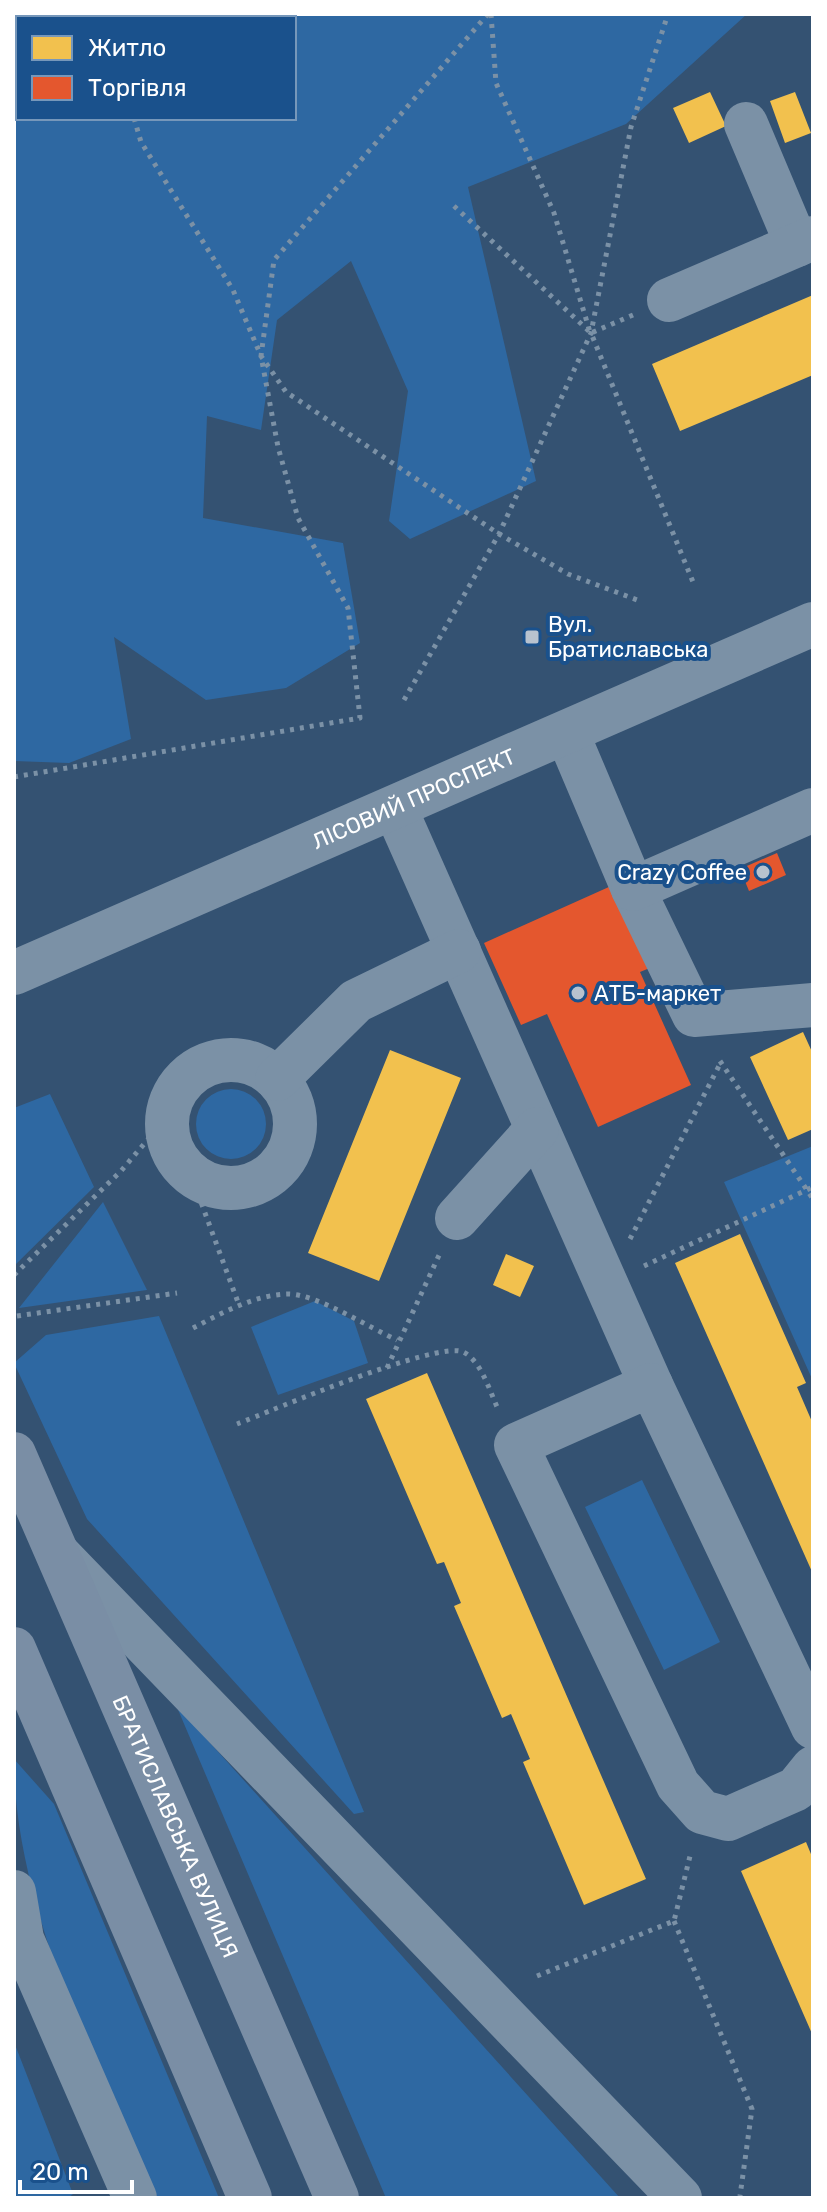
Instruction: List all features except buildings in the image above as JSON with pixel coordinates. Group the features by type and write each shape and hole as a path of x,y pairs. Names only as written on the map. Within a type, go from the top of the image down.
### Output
{"main road":[{"name":"БРАТИСЛАВСЬКА ВУЛИЦЯ","path":"14,1454 337,2198"},
{"path":"19,1678 250,2198"}],"street":[{"path":"669,300 805,241 746,124"},
{"name":"ЛІСОВИЙ ПРОСПЕКТ","path":"14,973 813,624"},
{"path":"567,733 633,889 694,1015 813,1005"},
{"path":"395,808 651,1385 813,1727"},
{"path":"633,889 813,810"},
{"path":"277,1079 356,1001 459,951"},
{"path":"220,1061 240,1061 260,1067 277,1079 289,1097 295,1117 294,1139 285,1159 271,1175 252,1185 231,1189 210,1185 191,1175 177,1159 168,1139 167,1117 173,1098 184,1081 200,1068 220,1061"},
{"path":"457,1218 537,1129"},
{"path":"651,1385 516,1445 678,1785 702,1812 728,1819 796,1789 813,1768"},
{"path":"58,1554 680,2198"},
{"path":"14,1892 22,1939 135,2198"}],"path":[{"path":"489,14 496,83 554,213 591,333 693,582"},
{"path":"14,777 360,718 348,608 298,518 278,447 261,356 274,260 489,14"},
{"path":"404,700 499,534 591,333 631,127 668,14"},
{"path":"135,120 141,142 233,290 261,356 286,392 499,534 568,574 640,601"},
{"path":"454,206 591,333"},
{"path":"591,333 669,300"},
{"path":"694,1015 721,1062 811,1188 813,1199"},
{"path":"607,1284 721,1062"},
{"path":"14,1275 121,1171 167,1117"},
{"path":"191,1175 239,1305"},
{"path":"607,1284 811,1188"},
{"path":"387,1368 397,1340 457,1218"},
{"path":"17,1316 177,1293"},
{"path":"193,1328 239,1305 288,1294 315,1301 397,1340"},
{"path":"237,1424 432,1352 463,1351 475,1362 516,1445"},
{"path":"702,1812 674,1921 752,2109 740,2196"},
{"path":"537,1976 674,1921"}],"shaded area":[{"path":"14,14 747,14 626,124 468,187 536,481 410,539 389,521 408,391 351,261 277,320 261,430 207,416 203,518 343,543 360,643 286,688 206,700 114,637 131,739 69,763 14,761"},
{"path":"238,1089 260,1104 266,1124 264,1138 256,1149 245,1157 224,1159 206,1149 198,1138 196,1117 206,1099 217,1091"},
{"path":"50,1094 94,1187 14,1266 14,1108"},
{"path":"813,1146 813,1381 724,1182"},
{"path":"103,1202 147,1290 19,1308"},
{"path":"315,1301 354,1321 368,1363 278,1395 251,1327"},
{"path":"159,1316 364,1812 354,1814 87,1519 14,1363 46,1335"},
{"path":"642,1480 720,1642 664,1670 585,1507"},
{"path":"176,1705 620,2198 386,2198"},
{"path":"14,1759 54,1804 219,2198 150,2198 83,2039 43,1927 18,1814"},
{"path":"14,2042 73,2194 68,2198 14,2198"}],"place":[{"name":"Вул. Братиславська","path":"532,637"},
{"name":"Crazy Coffee","path":"763,872"},
{"name":"АТБ-маркет","path":"578,993"}]}
